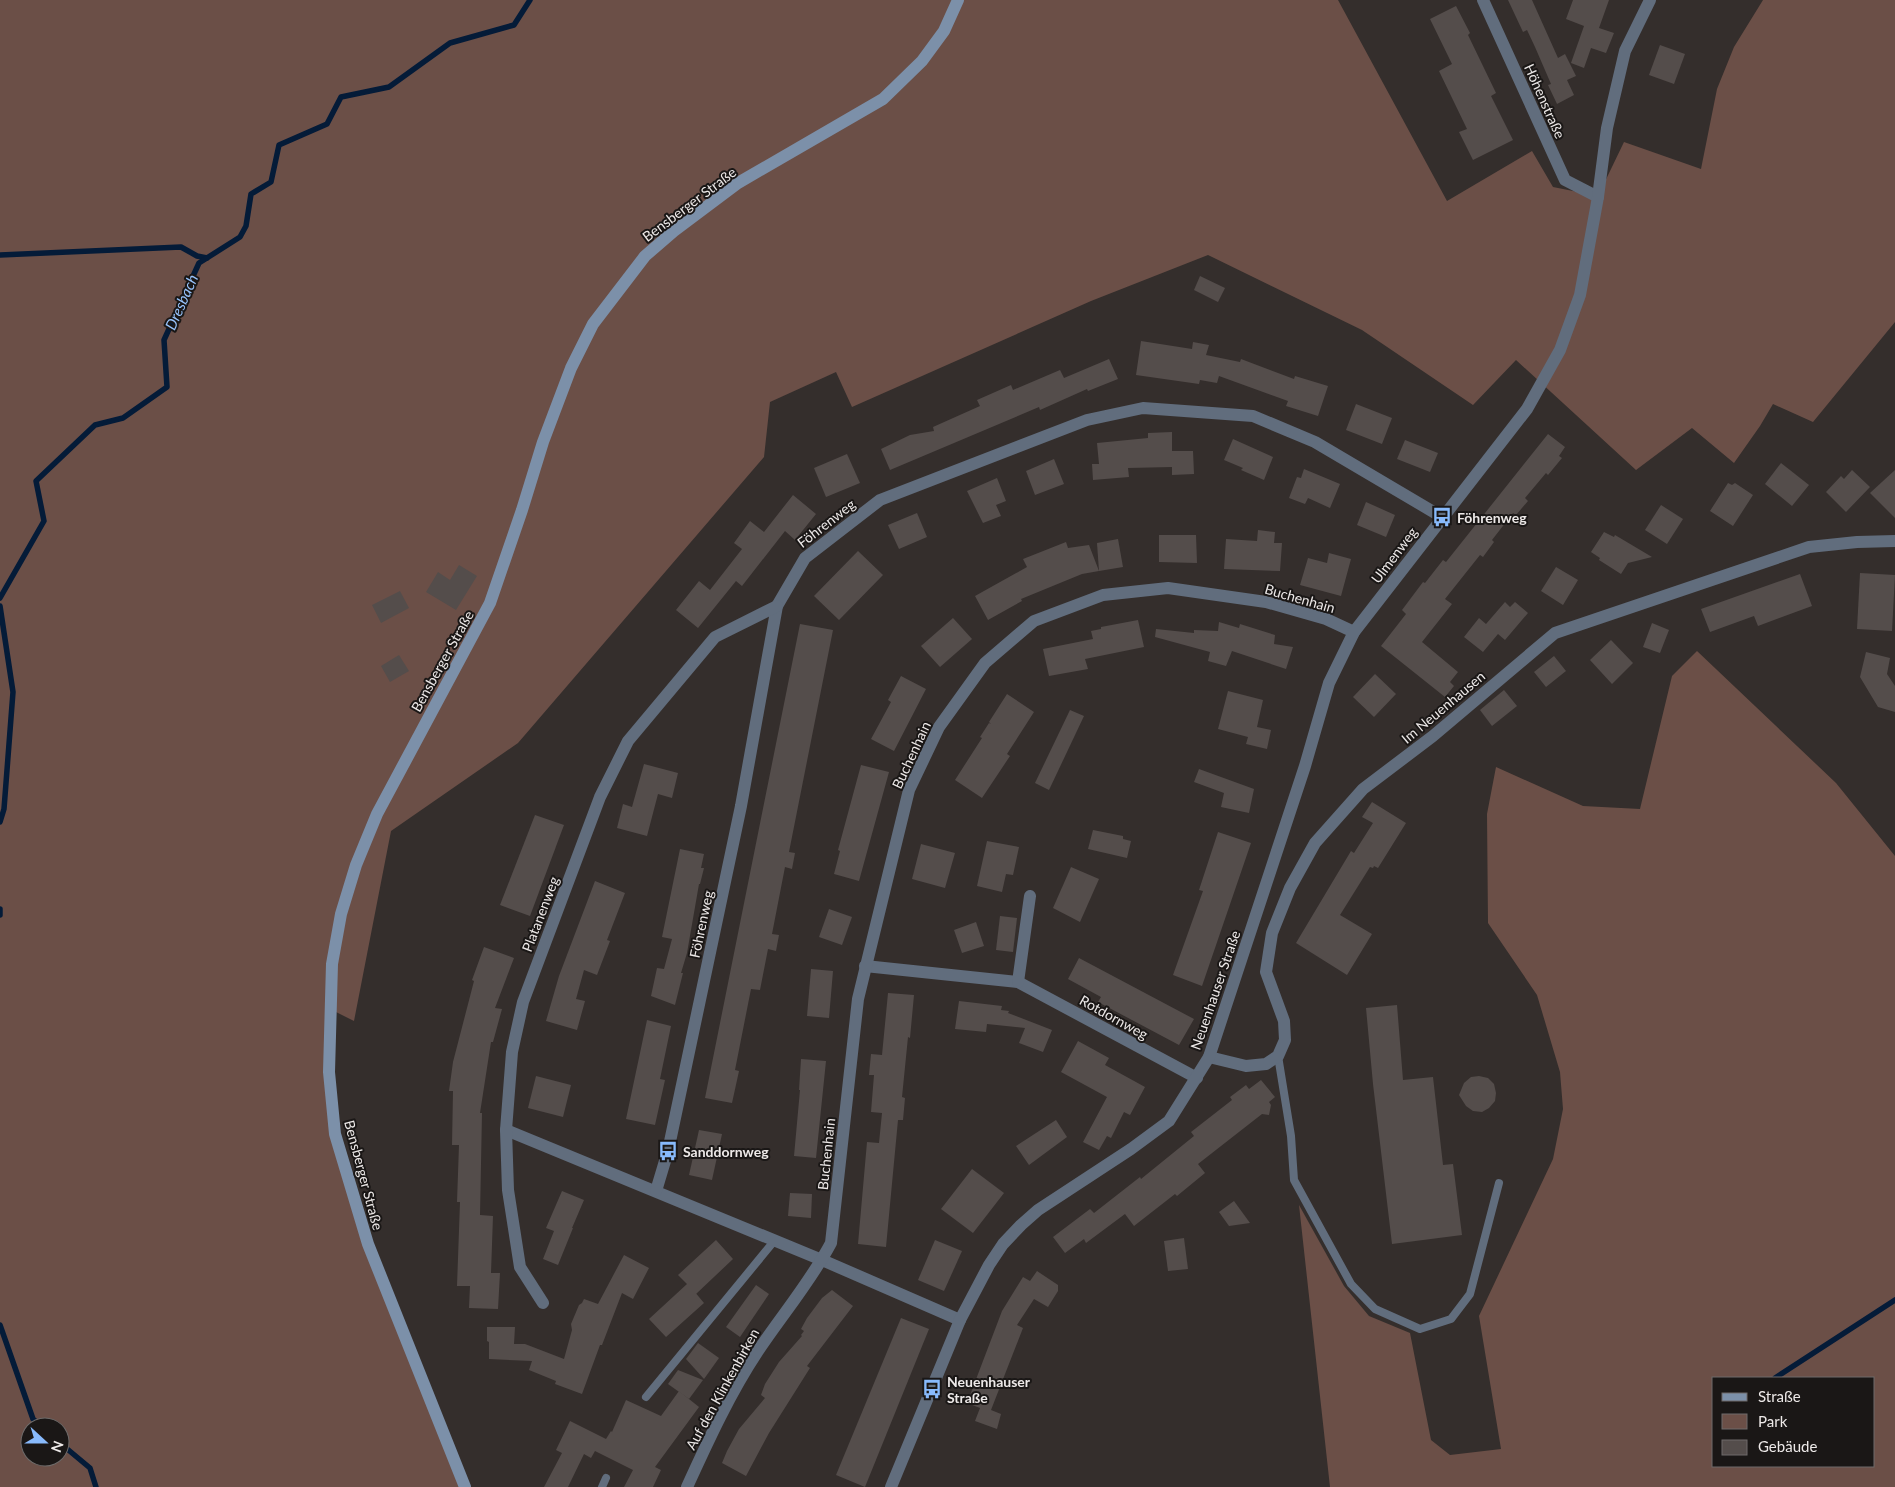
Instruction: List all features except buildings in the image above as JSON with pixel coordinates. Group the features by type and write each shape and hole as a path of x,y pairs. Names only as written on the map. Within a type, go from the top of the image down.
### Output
{"main road":[{"name":"Bensberger Straße","path":"466,1487 368,1244 335,1134 329,1072 332,964 341,914 356,865 377,814 490,603 543,442 571,368 594,324 646,256 674,231 738,183 883,99 922,61 944,31 958,0"}],"street":[{"name":"Höhenstraße","path":"1483,0 1565,180 1598,196"},
{"name":"Ulmenweg","path":"1281,837 1329,683 1354,632 1527,409 1560,350 1580,295 1598,196 1607,128 1625,51 1650,0"},
{"name":"Föhrenweg","path":"656,1191 668,1151 741,806 777,606 805,558 880,500 1087,420 1144,408 1253,416 1315,442 1442,517"},
{"name":"Im Neuenhausen","path":"1278,1056 1285,1040 1284,1020 1266,972 1272,933 1290,888 1316,843 1363,789 1433,736 1555,633 1809,547 1857,542 1895,541"},
{"name":"Buchenhain","path":"822,1260 831,1243 858,1000 909,790 940,727 985,663 1034,621 1103,595 1168,588 1266,602 1326,619 1354,632"},
{"name":"Platanenweg","path":"543,1303 520,1267 508,1190 506,1130 512,1052 523,1002 600,797 628,741 715,637 777,606"},
{"name":"Neuenhauser Straße","path":"891,1487 960,1320 989,1265 1003,1244 1021,1225 1044,1206 1124,1154 1168,1121 1209,1058 1281,837"},
{"path":"1018,982 1030,896"},
{"name":"Rotdornweg","path":"865,966 1018,982 1197,1078"},
{"path":"1209,1058 1246,1066 1266,1064 1278,1056"},
{"path":"506,1130 775,1240 960,1320"},
{"name":"Auf den Klinkenbirken","path":"687,1487 714,1430 757,1352 822,1260"}],"lane":[{"path":"1278,1056 1290,1136 1294,1180 1351,1284 1375,1309 1420,1329 1451,1320 1470,1294 1499,1183"},
{"path":"646,1397 775,1240"},
{"path":"602,1487 606,1478"}],"green space":[{"path":"0,0 1338,0 1447,201 1532,151 1553,187 1598,196 1624,142 1701,169 1717,89 1734,47 1763,0 1895,0 1895,322 1813,422 1773,404 1734,463 1692,428 1636,470 1516,360 1473,405 1362,330 1208,255 1091,301 852,407 836,372 770,402 764,457 518,743 391,831 354,1021 330,1009 335,1134 368,1244 465,1487 0,1487"},
{"path":"1697,651 1836,783 1895,856 1895,1487 1330,1487 1299,1205 1344,1286 1369,1316 1410,1333 1431,1440 1450,1455 1501,1449 1479,1316 1553,1159 1563,1109 1560,1072 1537,995 1488,923 1487,814 1496,767 1583,806 1640,809 1672,676"}],"waterway":[{"name":"Dresbach","path":"0,598 44,521 36,481 95,425 123,418 167,387 164,340 199,263 240,237 246,226 251,194 271,182 279,145 327,124 341,97 389,87 450,43 514,25 530,0"},
{"path":"0,255 181,247 197,256 207,258"},
{"name":"Dresbach","path":"0,606 13,692 4,809 0,822"},
{"name":"Dresbach","path":"0,909 0,915"},
{"path":"1777,1377 1895,1300"},
{"name":"Dresbach","path":"0,1325 32,1417"},
{"name":"Dresbach","path":"70,1451 90,1468 96,1487"}],"place":[{"name":"Föhrenweg","path":"1442,517"},
{"name":"Sanddornweg","path":"668,1151"},
{"name":"Neuenhauser Straße","path":"932,1389"}]}
